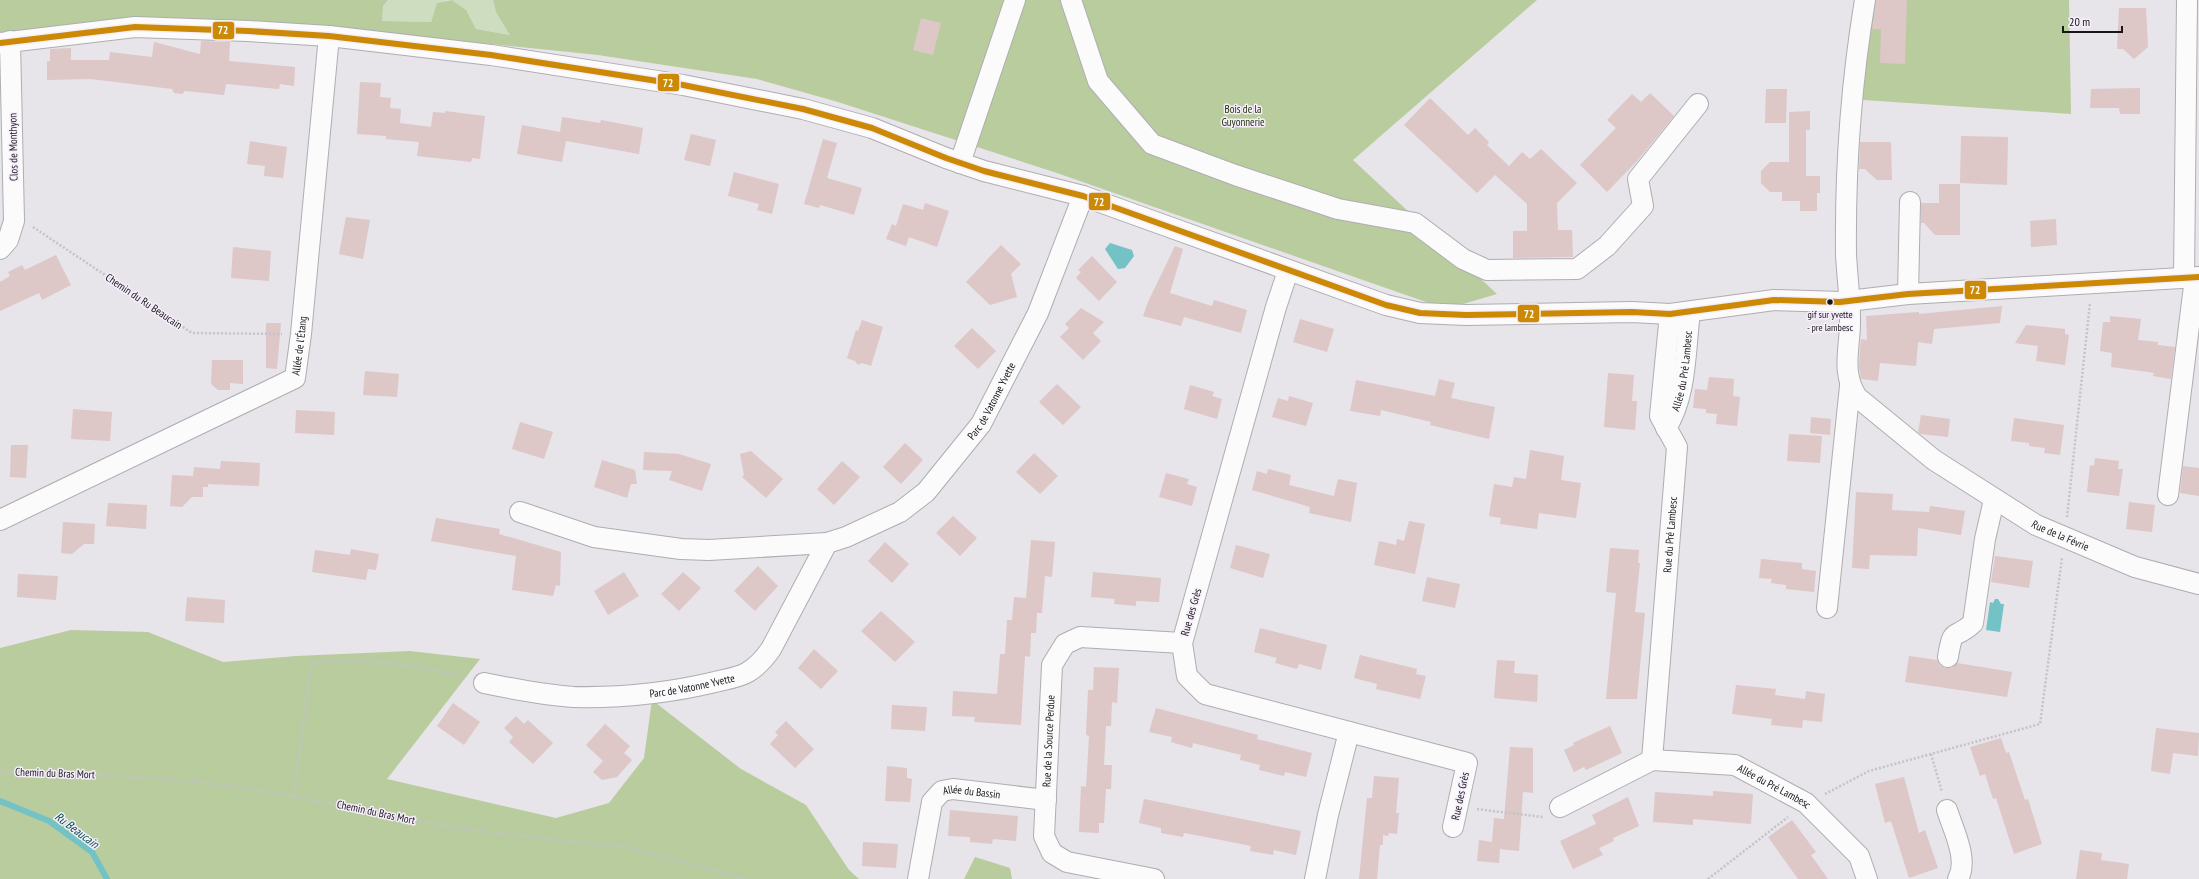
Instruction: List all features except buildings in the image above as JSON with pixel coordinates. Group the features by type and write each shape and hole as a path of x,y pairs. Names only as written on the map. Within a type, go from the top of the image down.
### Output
{"street":[{"path":"960,162 1015,0"},
{"path":"1071,0 1098,81 1152,144 1235,175 1338,209 1415,224 1463,259 1487,270 1578,269 1607,246 1643,206 1638,179 1698,104"},
{"path":"1827,608 1850,386 1847,376 1850,319 1846,254 1850,108 1865,0"},
{"path":"2168,495 2193,278 2187,1"},
{"path":"5,42 135,28 248,31 329,36 490,55 684,85 788,106 872,128 984,171 1083,196 1288,271 1386,305 1420,313 1466,315 1632,312 1670,314 1774,300 1815,303 1908,294 2193,278"},
{"name":"Allée de l'Étang","path":"0,520 295,378 302,334 329,36"},
{"name":"Clos de Monthyon","path":"0,249 8,240 14,220 5,42"},
{"name":"Parc de Vatonne Yvette","path":"520,512 594,537 681,549 717,549 827,543 900,512 914,503 926,492 968,442 981,424 1005,380 1038,313 1083,196"},
{"path":"1908,294 1910,202"},
{"name":"Rue des Grès","path":"1288,271 1274,315 1182,644 1187,676 1205,694 1467,763 1453,827"},
{"name":"Allée du Pré Lambesc","path":"1666,428 1674,416 1680,394 1690,312"},
{"name":"Rue du Pré Lambesc","path":"1652,760 1677,447 1660,416 1670,314"},
{"name":"Rue de la Févrie","path":"1850,386 1857,397 1934,460 1994,500 2036,525 2136,567 2199,584"},
{"path":"1948,657 1951,638 1955,633 1967,629 1973,623 1985,539 1994,500"},
{"name":"Parc de Vatonne Yvette","path":"484,683 566,696 624,696 691,687 746,674 761,664 771,649 827,543"},
{"name":"Rue de la Source Perdue","path":"1154,879 1067,862 1052,853 1044,836 1052,665 1065,644 1080,637 1182,644"},
{"path":"1315,879 1328,815 1349,732"},
{"path":"1560,807 1652,760"},
{"name":"Allée du Pré Lambesc","path":"1652,760 1735,765 1806,803 1859,856 1867,879"},
{"name":"Allée du Bassin","path":"918,879 932,802 942,791 953,789 1046,800"},
{"path":"1947,810 1962,860 1962,873 1958,879"}],"path":[{"name":"Chemin du Ru Beaucain","path":"14,220 25,222 192,333 302,334"},
{"path":"294,796 311,664 323,661 407,664 430,668 484,683"},
{"path":"1930,754 1947,810"},
{"name":"Chemin du Bras Mort","path":"0,771 34,771 189,781 294,796 460,829 632,848 747,879"},
{"path":"1458,806 1559,819 1560,807"}],"green space":[{"name":"Bois de la Guyonnerie","path":"0,0 388,0 383,6 382,21 431,22 437,3 452,0 466,10 476,29 510,35 496,12 493,0 1537,0 1353,160 1497,294 1446,309 1057,173 838,102 757,79 598,55 404,35 118,20 0,36"},
{"path":"388,0 448,0 437,3 431,22 382,21 383,6"},
{"path":"452,0 493,0 496,12 511,35 476,29 466,10"},
{"path":"1861,0 2069,0 2071,114 1849,99"},
{"path":"71,630 148,632 223,662 296,656 410,651 480,659 387,779 556,818 609,803 644,758 652,700 741,769 806,805 849,870 859,879 0,879 0,648"},
{"path":"975,857 1010,868 1012,879 964,879"}],"water":[{"path":"1110,243 1132,250 1134,256 1125,268 1118,269 1105,249"},
{"path":"1995,599 1998,599 2001,604 2004,604 2000,632 1986,630 1990,602 1993,603"}],"waterway":[{"name":"Ru Beaucain","path":"0,801 49,821 92,852 107,879"}],"transit line":[{"name":"72","path":"0,43 135,27 248,31 329,36 491,55 683,85 803,109 872,128 946,158 984,171 1083,196 1386,305 1420,313 1466,315 1632,312 1670,314 1774,300 1840,302 1908,294 2199,277"}],"place":[{"name":"gif sur yvette - pre lambesc","path":"1830,302"}]}
